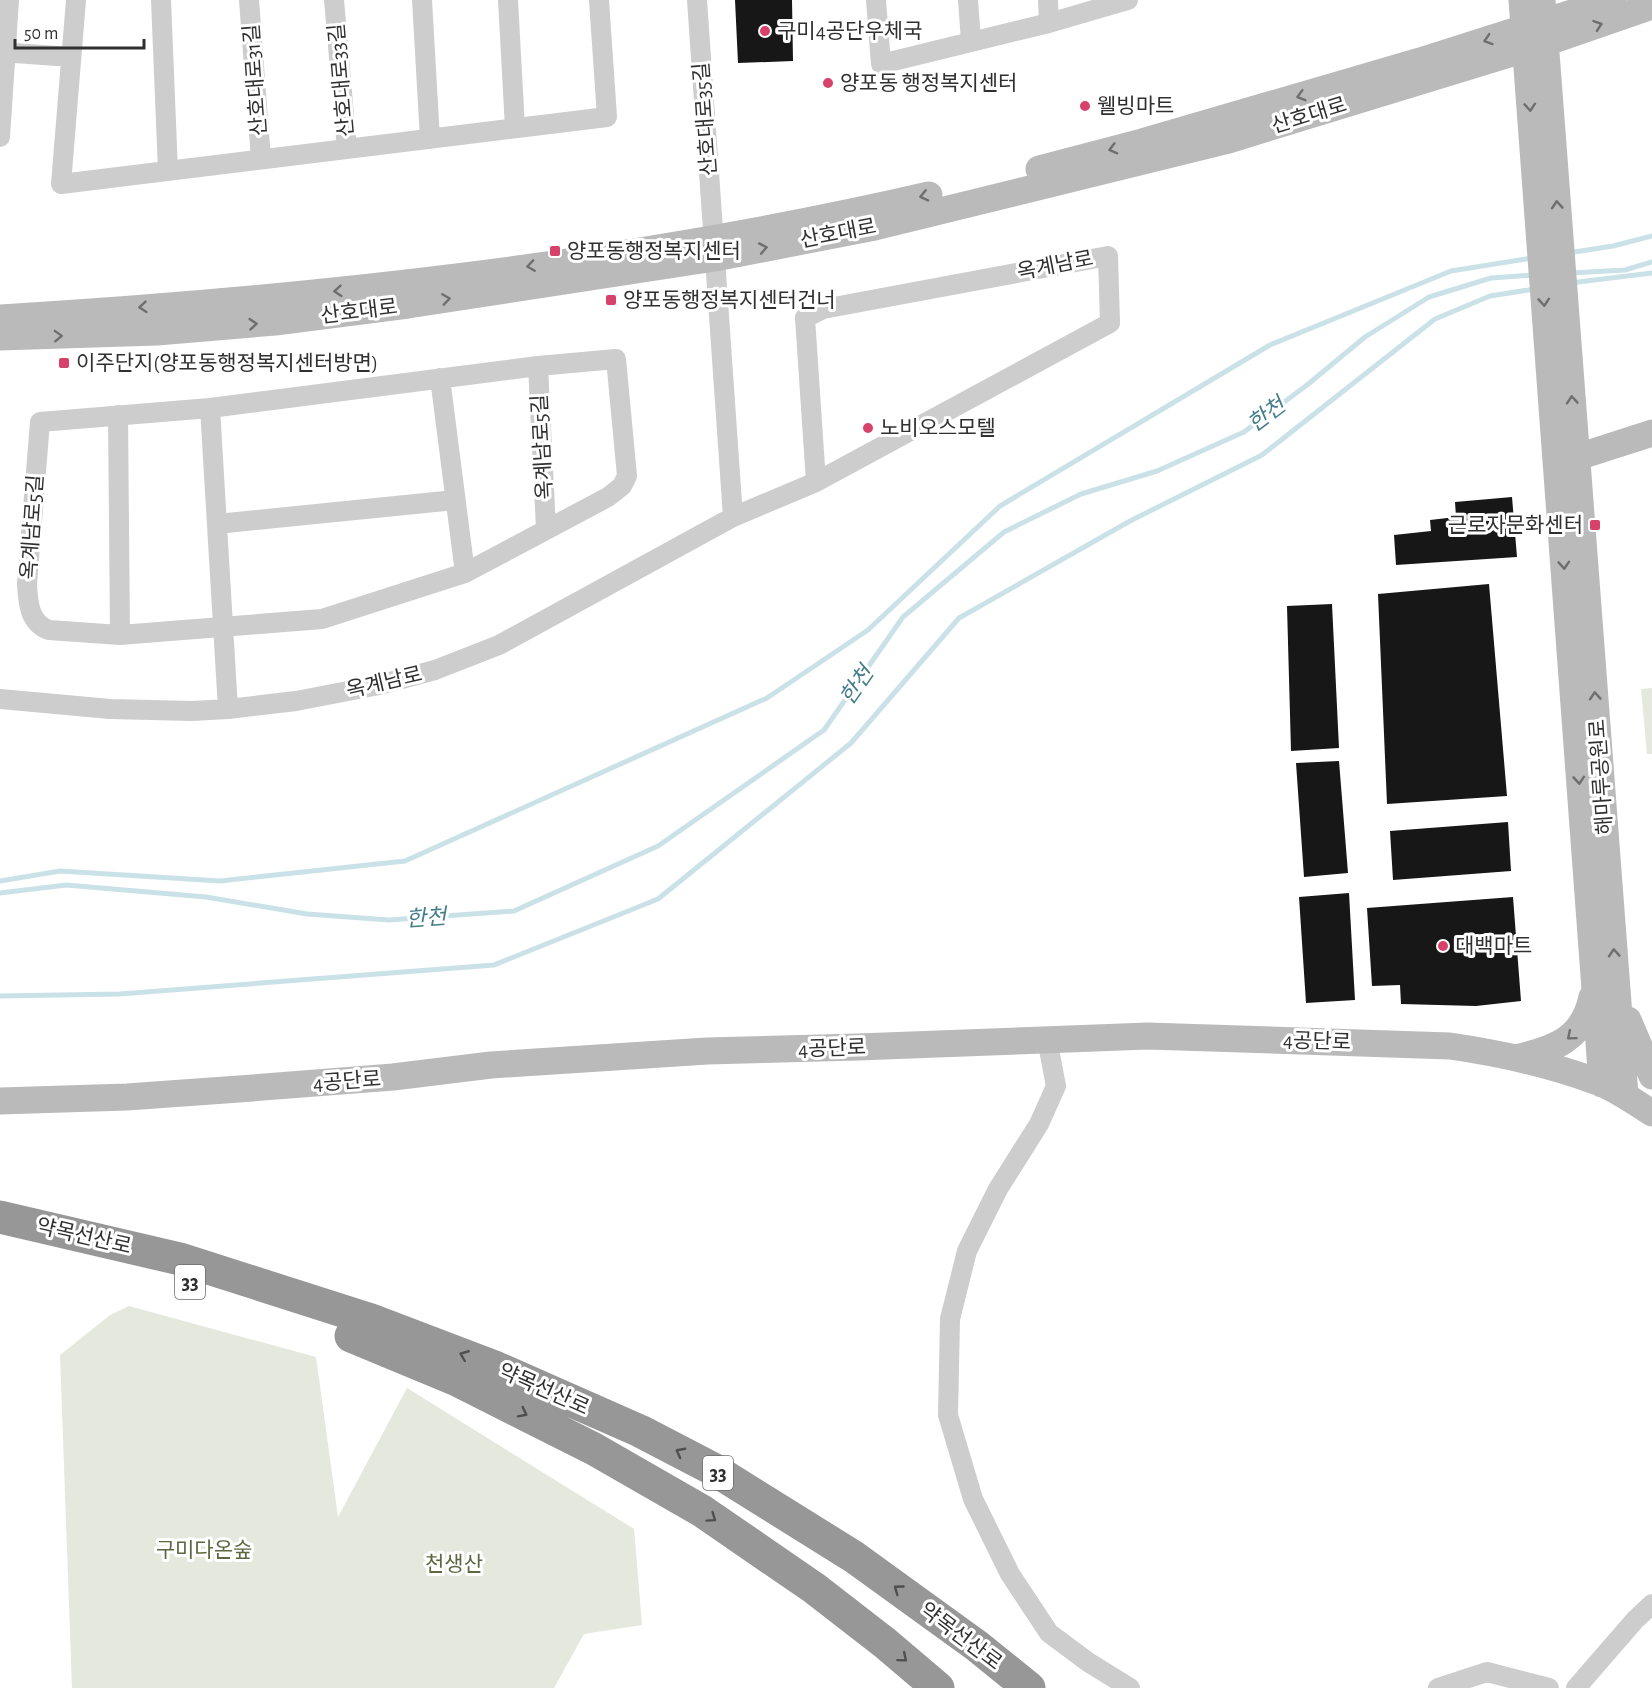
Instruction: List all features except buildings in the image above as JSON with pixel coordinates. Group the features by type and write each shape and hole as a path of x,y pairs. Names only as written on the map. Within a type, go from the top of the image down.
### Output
{"highway":[{"name":"약목선산로","path":"0,1217 180,1259 373,1332 457,1380 583,1443 702,1511 814,1588 939,1688"},
{"name":"약목선산로","path":"0,1238 132,1266 373,1332 507,1372 640,1431 713,1470 855,1557 977,1646 1029,1688"}],"street":[{"path":"0,137 3,52 9,0"},
{"name":"산호대로31길","path":"76,0 62,184 347,149"},
{"path":"161,0 168,171"},
{"name":"산호대로31길","path":"249,0 261,159"},
{"name":"산호대로33길","path":"334,0 347,149 607,117 599,0"},
{"path":"422,0 430,139"},
{"path":"508,0 515,128"},
{"name":"산호대로35길","path":"697,0 714,248"},
{"path":"876,0 881,64 1049,23 1128,0"},
{"path":"968,0 971,41"},
{"path":"1048,0 1049,23"},
{"path":"1522,0 1536,28"},
{"name":"산호대로","path":"0,338 157,332 275,322 408,305 714,248 1153,139 1536,28 1613,0"},
{"name":"산호대로","path":"1536,28 1652,6"},
{"name":"해마루공원로","path":"1536,28 1613,1090"},
{"path":"3,52 71,57"},
{"path":"714,248 733,517"},
{"name":"산호대로","path":"0,318 360,290 714,248"},
{"name":"옥계남로","path":"0,699 110,708 192,711 228,709 317,697 379,685 435,670 499,645 733,517 816,482 1110,323 1108,256 823,309 806,318 816,482"},
{"name":"옥계남로5길","path":"616,359 627,476 622,486 608,496 465,573 322,619 120,634 49,630 34,621 30,611 27,584 40,422 210,408 538,366 616,359"},
{"name":"옥계남로5길","path":"538,366 546,530"},
{"path":"440,378 465,573"},
{"path":"210,408 228,709"},
{"path":"118,415 120,634"},
{"path":"1566,461 1652,433"},
{"path":"217,524 455,500"},
{"path":"1516,1058 1545,1051 1565,1041 1578,1030 1606,985 1633,1034 1652,1077"},
{"name":"4공단로","path":"0,1101 239,1089 393,1077 491,1065 707,1051 1148,1036 1450,1046 1490,1052 1516,1058 1613,1090 1652,1113"},
{"path":"1047,1039 1056,1086 1039,1124 998,1189 967,1251 950,1319 948,1415 973,1499 1010,1574 1048,1634 1130,1688"},
{"path":"1576,1688 1652,1604"},
{"path":"1438,1688 1487,1672 1549,1688"}],"green space":[{"path":"1652,688 1652,754 1647,754 1641,689"},
{"name":"구미다온숲","path":"129,1306 316,1357 338,1517 407,1388 634,1529 642,1625 584,1634 554,1688 72,1688 60,1355 110,1315"}],"waterway":[{"path":"1568,253 1613,246 1652,236"},
{"path":"0,881 60,871 220,881 405,861 767,698 868,630 1000,506 1270,345 1451,271 1532,258"},
{"name":"한천","path":"1571,273 1625,270 1652,262"},
{"path":"1570,283 1652,273"},
{"name":"한천","path":"0,893 66,885 206,897 307,914 389,920 514,911 658,846 824,730 903,617 1004,532 1081,494 1157,471 1244,432 1307,385 1365,337 1429,297 1491,278 1535,275"},
{"path":"0,996 120,994 494,965 658,899 851,743 959,618 1130,521 1262,455 1435,319 1490,296 1535,289"}],"place":[{"name":"구미4공단우체국","path":"765,31"},
{"name":"양포동 행정복지센터","path":"828,83"},
{"name":"웰빙마트","path":"1085,106"},
{"name":"양포동행정복지센터","path":"555,251"},
{"name":"양포동행정복지센터건너","path":"611,300"},
{"name":"이주단지(양포동행정복지센터방면)","path":"64,363"},
{"name":"노비오스모텔","path":"868,428"},
{"name":"근로자문화센터","path":"1595,525"},
{"name":"대백마트","path":"1443,946"}],"park label":[{"name":"천생산","path":"454,1564"}]}
